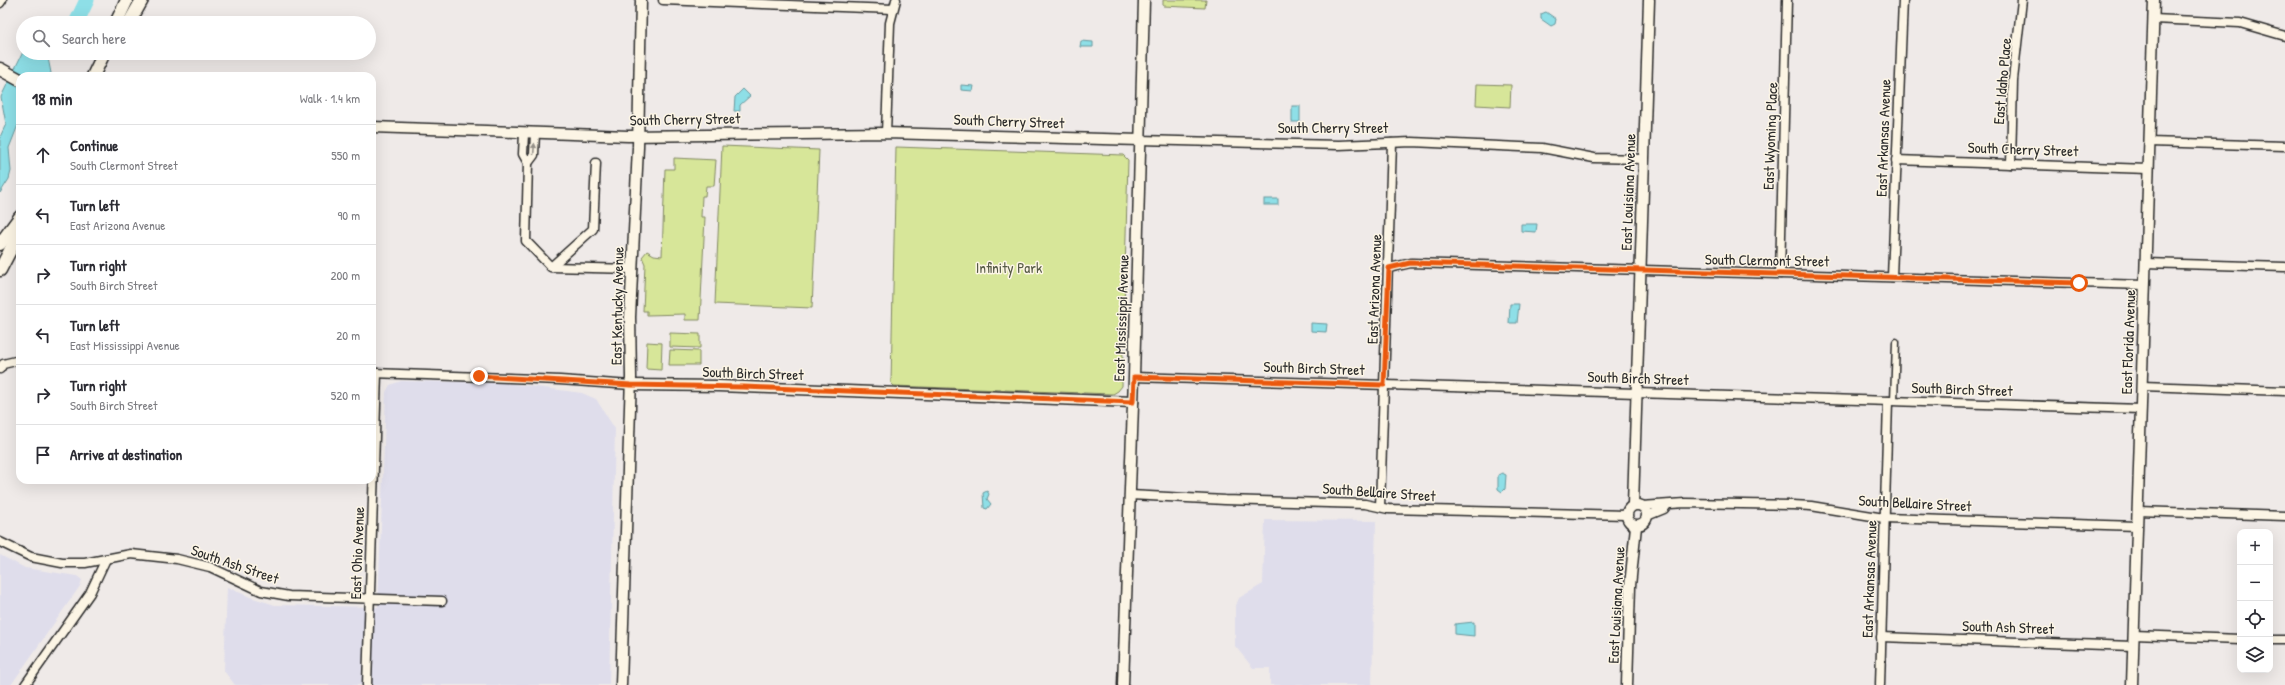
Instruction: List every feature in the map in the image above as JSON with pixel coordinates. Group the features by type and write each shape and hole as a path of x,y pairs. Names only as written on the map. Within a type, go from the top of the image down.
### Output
{"main road":[{"path":"120,16 128,0"},
{"path":"133,16 142,0"},
{"path":"95,72 101,60"},
{"path":"0,69 16,78"},
{"path":"0,244 16,224"},
{"path":"0,270 15,241 16,234"}],"street":[{"name":"East Kentucky Avenue","path":"621,685 631,385 630,317 638,135 641,0"},
{"path":"663,0 893,9"},
{"path":"886,133 890,23 896,0"},
{"name":"East Mississippi Avenue","path":"1123,685 1134,377 1144,0"},
{"name":"East Louisiana Avenue","path":"1638,506 1637,393 1649,0"},
{"name":"East Wyoming Place","path":"1780,274 1787,0"},
{"name":"East Arkansas Avenue","path":"1892,277 1903,0"},
{"name":"East Idaho Place","path":"2011,164 2013,80 2022,0"},
{"name":"East Florida Avenue","path":"2132,685 2154,0"},
{"path":"2153,19 2240,23 2285,36"},
{"name":"South Cherry Street","path":"376,127 638,135 886,133 1339,145 1392,143 1542,148 1594,158 1644,159"},
{"path":"524,132 523,154 528,163 526,241 551,267 633,269"},
{"path":"528,163 534,155 535,133"},
{"path":"2149,142 2285,146"},
{"name":"East Arizona Avenue","path":"1380,507 1392,143"},
{"name":"South Cherry Street","path":"1896,160 2148,169"},
{"path":"551,267 593,229 596,163"},
{"name":"South Clermont Street","path":"1389,268 1410,263 2145,285"},
{"path":"2146,263 2285,267"},
{"name":"East Arkansas Avenue","path":"1880,685 1884,518 1896,342"},
{"path":"1,365 16,361"},
{"name":"South Birch Street","path":"376,373 560,380 631,385 743,387 1133,402"},
{"name":"South Birch Street","path":"1134,377 2141,409"},
{"path":"2142,386 2285,391"},
{"name":"East Ohio Avenue","path":"367,685 373,484"},
{"name":"South Bellaire Street","path":"1130,495 1225,500 1365,504 1380,507 1626,515"},
{"name":"South Bellaire Street","path":"1638,506 1693,503 1811,506 1884,518 2137,526"},
{"name":"South Bellaire Street","path":"1647,516 1664,509 1667,505"},
{"path":"1638,506 1647,516 1644,523 1636,526 1628,521 1626,515 1629,508 1638,506"},
{"path":"2138,511 2285,516"},
{"name":"East Louisiana Avenue","path":"1627,685 1630,586 1636,526"},
{"name":"South Ash Street","path":"0,542 27,555 53,562 81,564 106,559 119,554 133,554 177,559 210,567 247,585 269,592 304,597 442,601"},
{"path":"25,685 90,593 106,559"},
{"name":"South Ash Street","path":"1881,637 2134,640 2237,639"},
{"path":"2273,640 2285,640"}],"shaded area":[{"path":"401,381 506,383 582,393 596,399 615,429 609,685 235,685 224,671 227,587 250,597 275,605 378,607 386,392 390,385"},
{"path":"1265,520 1376,521 1372,685 1270,685 1270,668 1253,668 1235,646 1235,608 1239,598 1263,584"},
{"path":"0,555 25,568 77,576 82,580 80,586 11,685 0,685"}],"green space":[{"path":"1163,0 1206,0 1205,8 1163,6"},
{"path":"1477,84 1511,85 1510,107 1476,105"},
{"path":"722,146 819,150 812,308 715,304"},
{"name":"Infinity Park","path":"896,147 1123,155 1128,160 1122,386 1118,391 1113,394 894,386 891,383"},
{"path":"674,158 716,160 714,186 706,186 705,196 702,196 701,217 705,217 700,320 685,320 685,314 647,315 647,311 643,311 645,264 642,257 647,251 654,255 662,256 665,169 674,169"},
{"path":"670,333 700,334 700,348 670,347"},
{"path":"647,342 662,343 661,370 646,369"},
{"path":"670,350 699,351 699,365 669,365"}],"water":[{"path":"1546,12 1556,19 1555,24 1551,26 1541,19 1541,14"},
{"path":"1081,41 1093,42 1093,47 1080,47"},
{"path":"19,60 48,60 51,72 16,72 16,130 9,148 11,171 9,179 0,193 0,137 6,124 1,97"},
{"path":"961,85 974,86 973,91 961,90"},
{"path":"743,89 750,96 740,105 740,111 734,111 735,97"},
{"path":"1292,106 1300,106 1300,122 1292,122"},
{"path":"1264,199 1278,199 1278,205 1264,205"},
{"path":"1521,224 1537,224 1536,232 1521,231"},
{"path":"1510,304 1519,304 1517,323 1509,323"},
{"path":"1311,323 1327,324 1326,332 1311,331"},
{"path":"1502,473 1506,475 1505,489 1502,492 1498,489 1498,475"},
{"path":"987,491 989,494 987,499 991,504 987,509 984,508 983,493"},
{"path":"1474,622 1474,636 1455,634 1455,624"}],"waterway":[{"path":"79,16 87,0"}],"route":[{"path":"479,376 631,385 719,386 891,394 1133,402 1134,377 1384,385 1389,268 1410,263 2079,283"}]}
